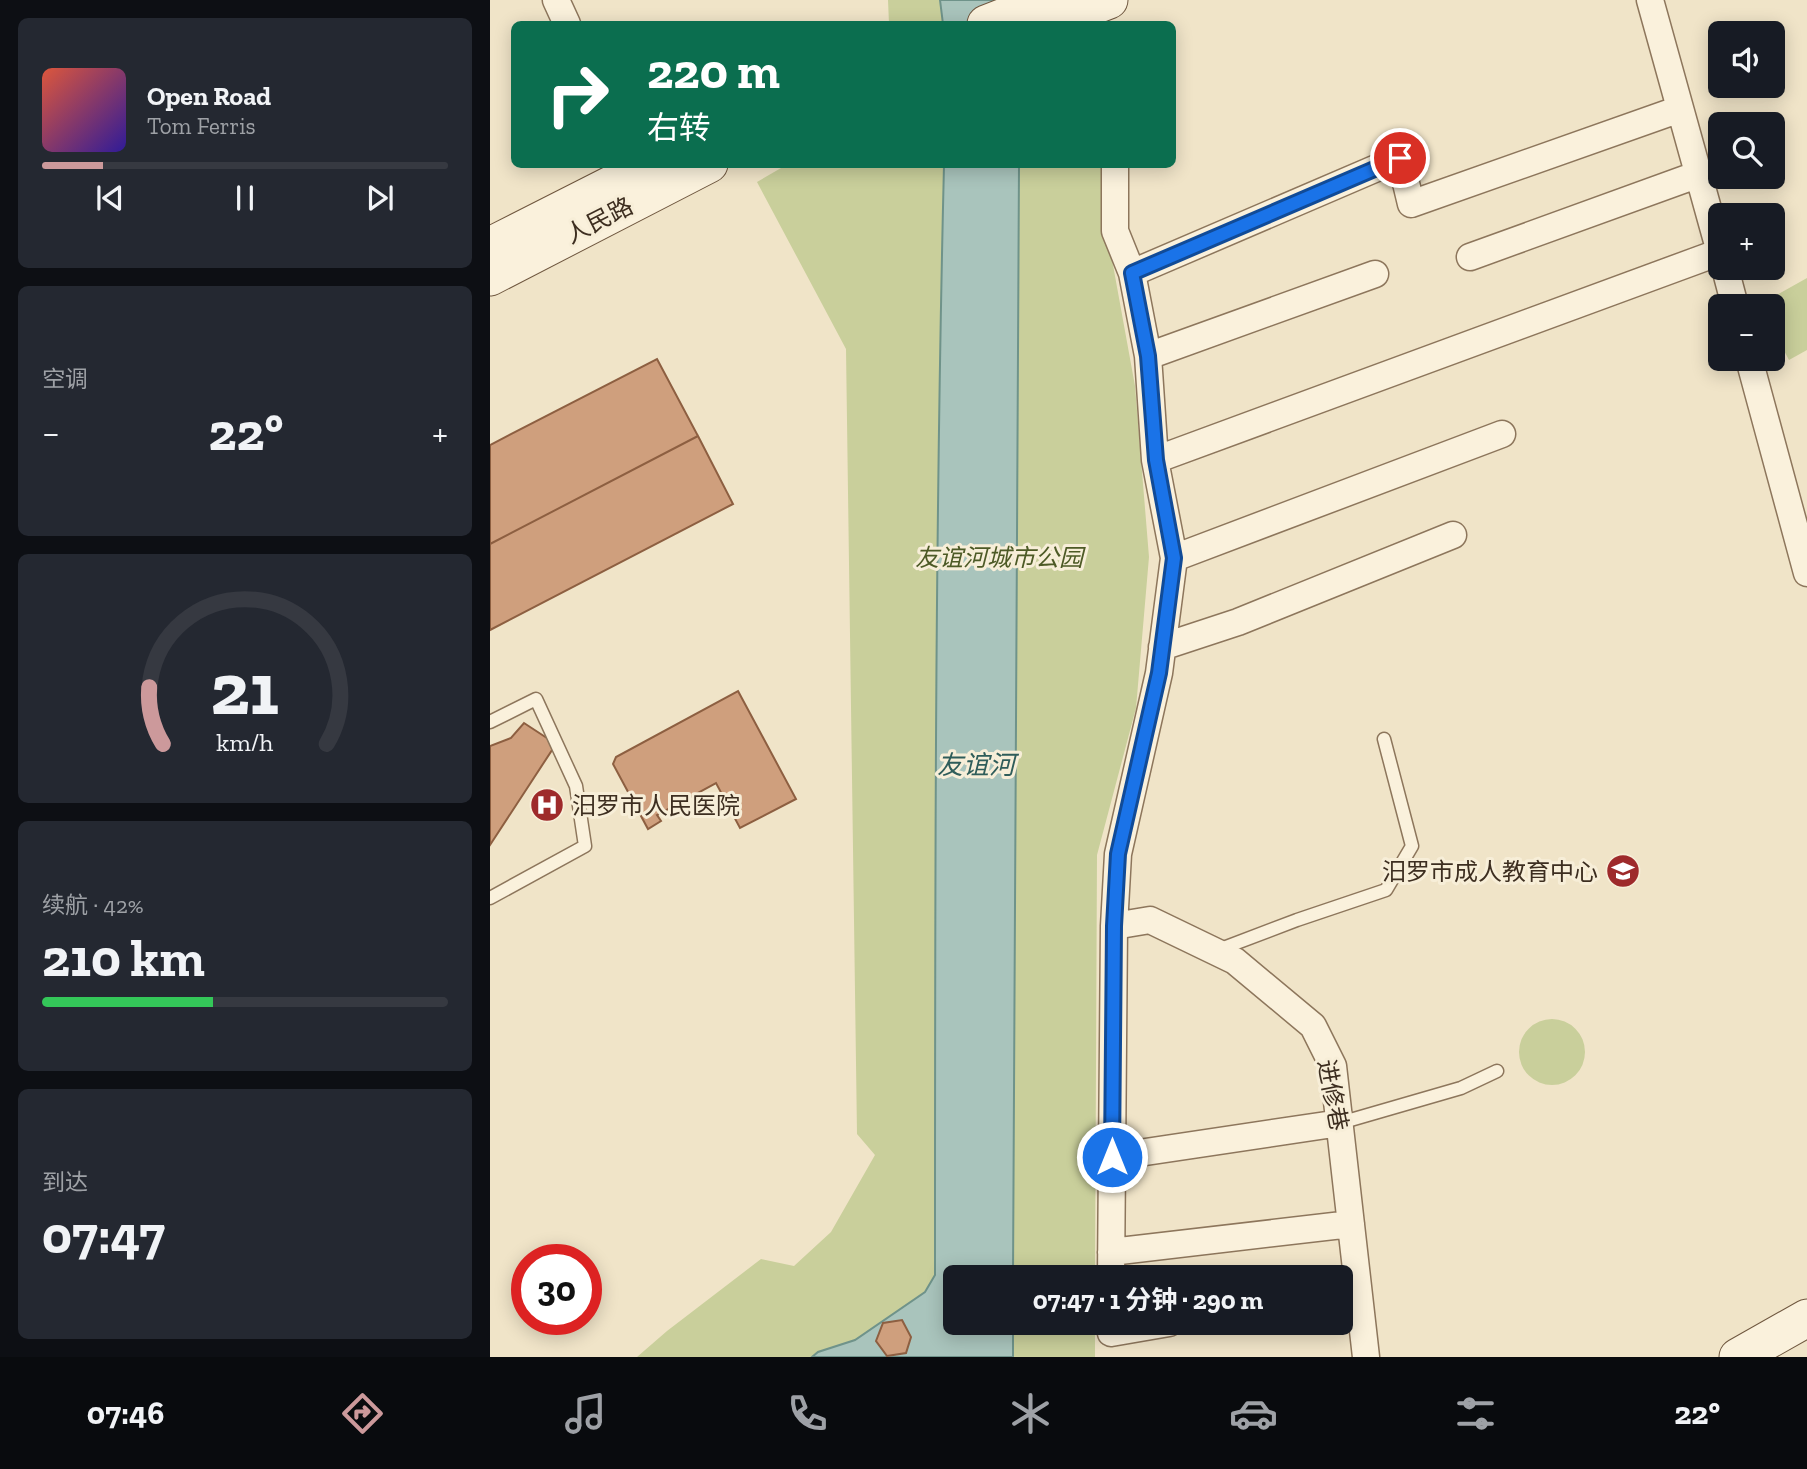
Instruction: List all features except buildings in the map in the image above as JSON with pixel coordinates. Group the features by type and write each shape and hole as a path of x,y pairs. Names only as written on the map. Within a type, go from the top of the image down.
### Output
{"street":[{"path":"556,0 566,21"},
{"path":"1650,0 1708,207"},
{"path":"1006,21 1079,10"},
{"path":"1132,273 1400,158 1411,204 1680,109"},
{"name":"人民路","path":"490,246 640,168"},
{"name":"人民路","path":"490,277 701,168"},
{"path":"1115,168 1115,231 1132,273 1148,356 1156,460 1174,558 1159,673 1118,854 1114,926 1111,1265 1351,1224"},
{"path":"1470,257 1699,174"},
{"path":"1156,460 1708,256"},
{"path":"1148,356 1375,274"},
{"path":"1752,371 1807,573"},
{"path":"1174,558 1502,434"},
{"path":"1162,647 1238,622 1453,535"},
{"name":"进修巷","path":"1114,926 1150,920 1236,961 1313,1026 1333,1066 1351,1224 1350,1265"},
{"path":"1112,1157 1340,1123"},
{"name":"进修巷","path":"1353,1308 1366,1357"},
{"path":"1738,1357 1807,1318"},
{"path":"1757,1357 1807,1328"}],"lane":[{"path":"490,722 536,699 576,786 585,846 490,898"},
{"path":"1215,951 1386,890 1412,846 1384,739"},
{"path":"1340,1123 1461,1088 1497,1071"}],"green space":[{"path":"888,0 1086,0 1089,21 889,21"},
{"name":"友谊河城市公园","path":"781,168 1107,168 1107,232 1135,386 1149,557 1136,708 1097,855 1095,1265 943,1265 943,1335 1095,1335 1095,1357 637,1357 761,1259 794,1266 831,1232 875,1155 857,1134 846,349 757,182"},
{"path":"1807,278 1807,350 1789,360 1785,352 1785,294 1779,294"},
{"path":"1552,1019 1565,1022 1575,1029 1582,1039 1585,1052 1582,1065 1575,1075 1565,1082 1552,1085 1539,1082 1529,1075 1522,1065 1519,1052 1522,1039 1529,1029 1539,1022"}],"water":[{"path":"940,0 1007,0 1010,21 943,21"},
{"name":"友谊河","path":"944,168 1019,168 1013,1265 943,1265 943,1335 1013,1335 1013,1357 812,1357 818,1352 855,1340 925,1292 935,1275 937,581"}],"place":[{"name":"汨罗市人民医院","path":"547,805"},
{"name":"汨罗市成人教育中心","path":"1623,871"}],"route":[{"path":"1112,1157 1114,926 1118,854 1159,673 1174,558 1156,460 1148,356 1132,273 1400,158"}]}
